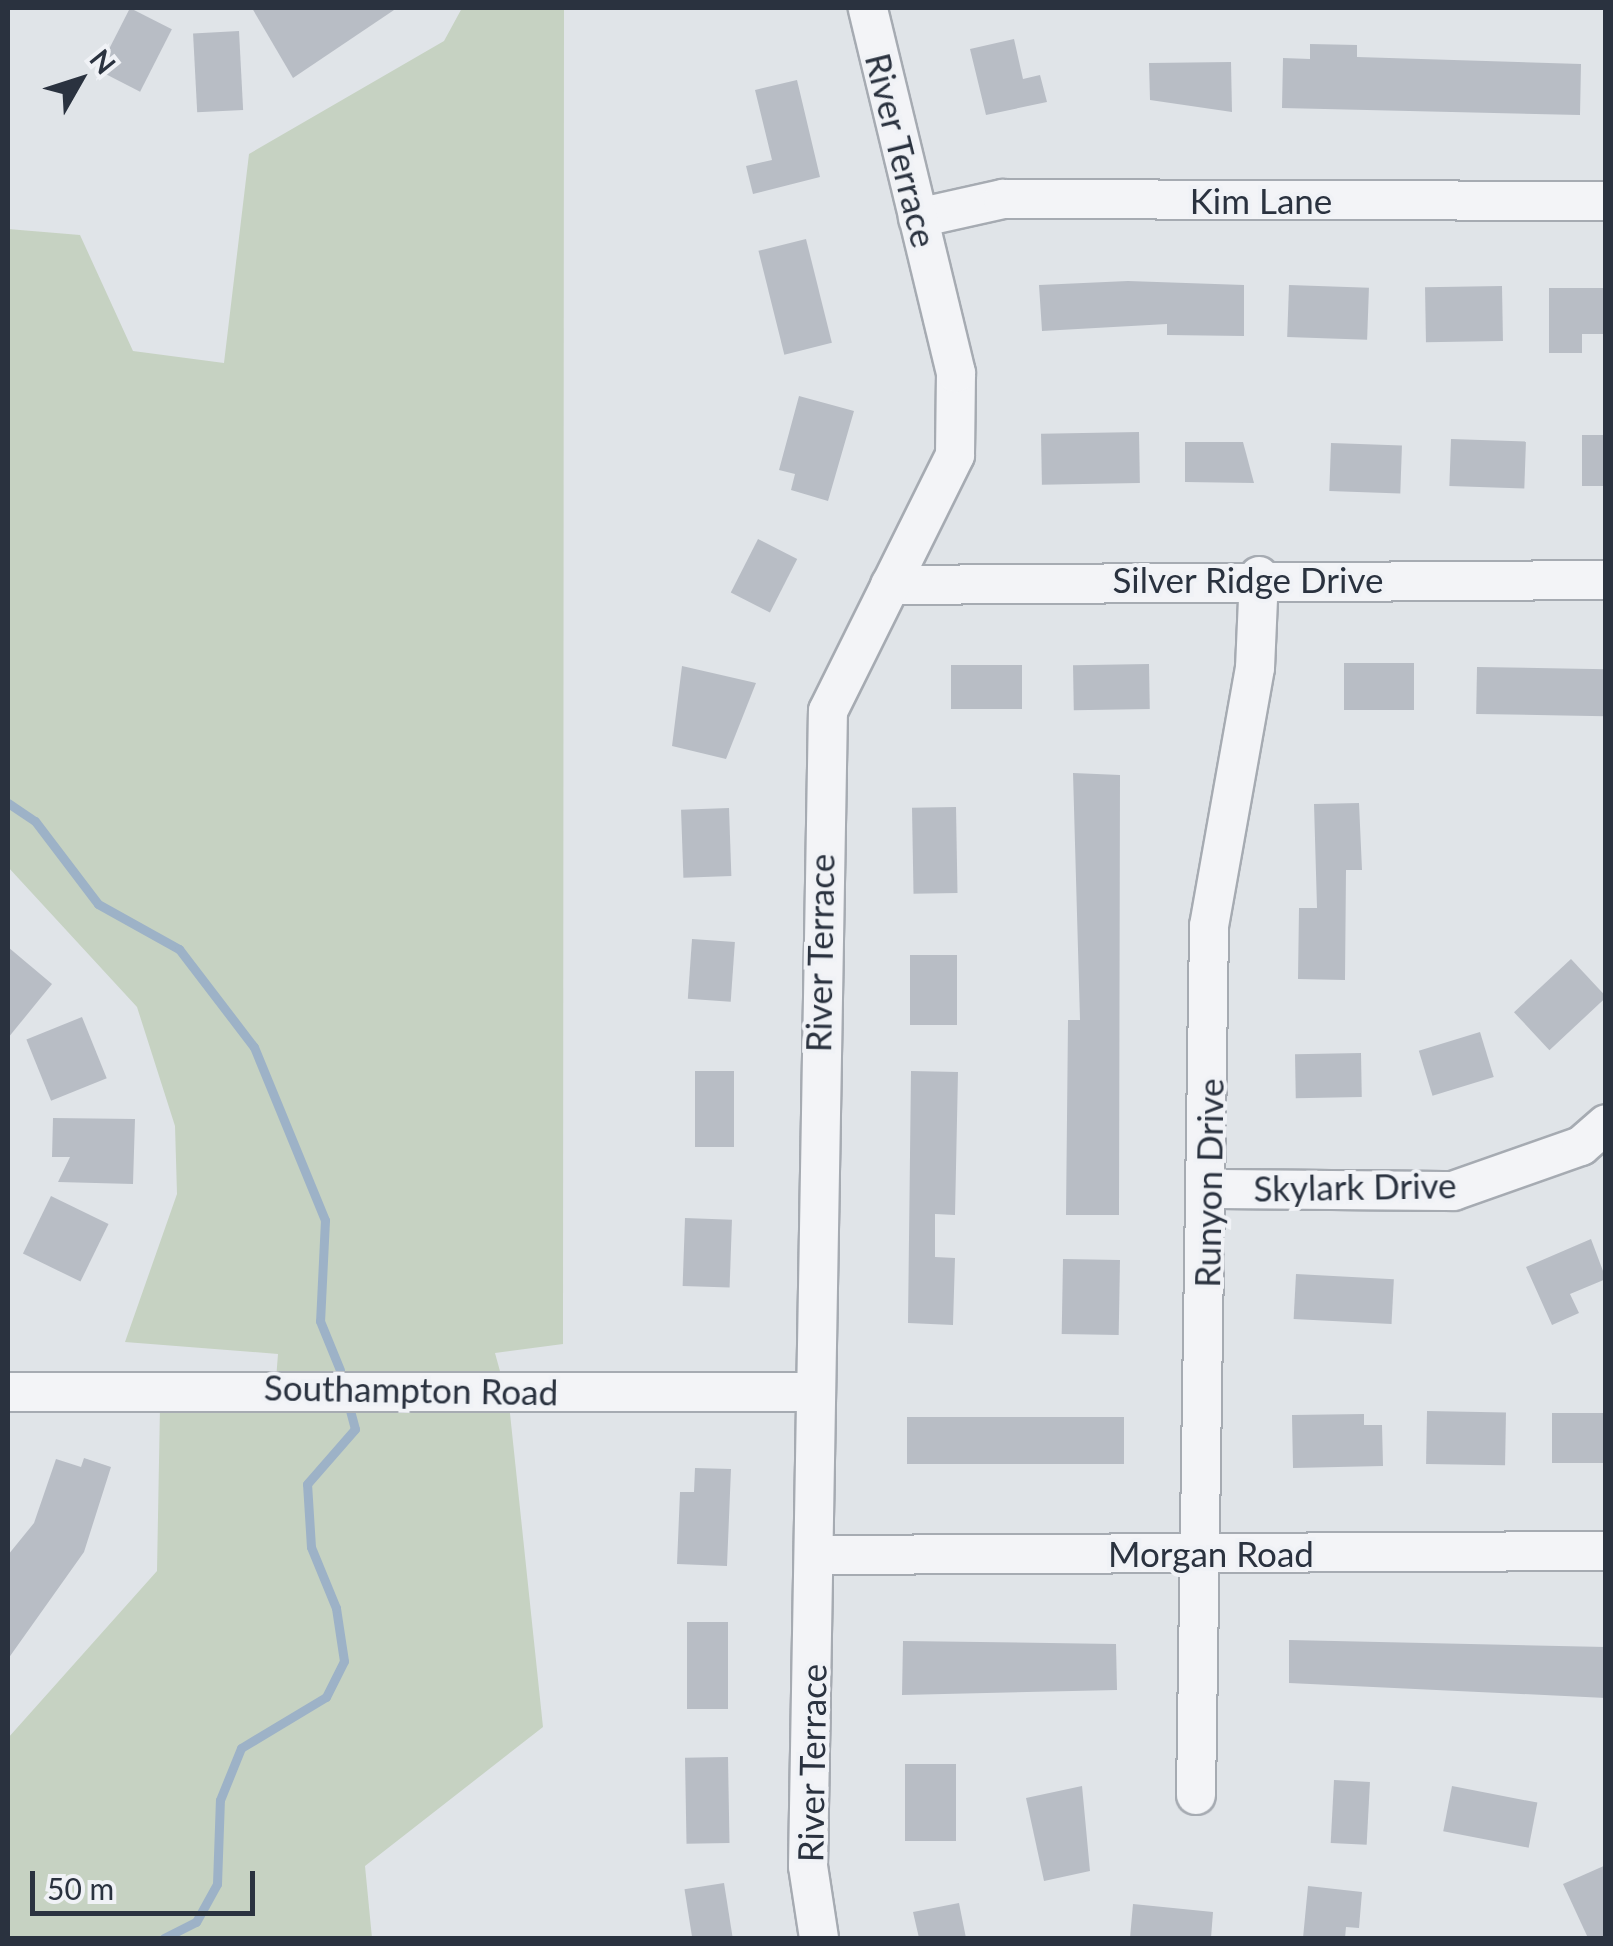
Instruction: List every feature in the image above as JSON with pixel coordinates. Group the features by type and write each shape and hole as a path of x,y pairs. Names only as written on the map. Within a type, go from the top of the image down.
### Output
{"street":[{"name":"River Terrace","path":"819,1938 808,1866 828,711 955,454 956,373 868,8"},
{"name":"Kim Lane","path":"918,218 1003,199 1606,200"},
{"name":"Silver Ridge Drive","path":"890,585 1259,576 1606,580"},
{"name":"Runyon Drive","path":"1196,1796 1210,1188 1209,926 1255,668 1259,576"},
{"name":"Skylark Drive","path":"1210,1188 1453,1191 1581,1146 1606,1124"},
{"name":"Southampton Road","path":"8,1392 814,1392"},
{"name":"Morgan Road","path":"816,1554 1606,1551"}],"green space":[{"path":"462,8 564,8 563,1344 495,1353 509,1404 543,1727 365,1866 372,1938 8,1938 8,1738 157,1571 160,1406 274,1405 278,1354 125,1342 177,1194 175,1126 137,1007 8,867 8,229 80,235 133,351 224,363 249,154 444,41"}],"building":[{"path":"130,8 172,29 140,92 98,70"},
{"path":"252,8 397,8 293,78"},
{"path":"239,31 243,110 197,112 193,33"},
{"path":"1014,39 1023,79 1040,75 1047,102 986,115 970,49"},
{"path":"1310,44 1357,45 1357,57 1581,64 1580,115 1282,108 1283,58 1310,59"},
{"path":"1231,62 1232,112 1150,100 1149,63"},
{"path":"797,80 820,177 753,194 746,166 772,160 755,90"},
{"path":"806,239 832,343 784,355 758,251"},
{"path":"1128,281 1244,285 1244,336 1167,335 1167,324 1042,331 1039,285"},
{"path":"1289,285 1369,288 1367,340 1287,337"},
{"path":"1502,286 1503,341 1426,342 1425,287"},
{"path":"1549,288 1606,288 1606,334 1582,334 1582,353 1549,353"},
{"path":"799,396 854,411 828,501 791,490 795,474 779,470"},
{"path":"1139,432 1140,483 1042,485 1041,434"},
{"path":"1582,435 1606,435 1606,486 1582,486"},
{"path":"1451,439 1526,442 1524,489 1449,486"},
{"path":"1185,442 1243,442 1254,483 1185,482"},
{"path":"1331,443 1402,445 1400,493 1329,491"},
{"path":"758,539 797,559 770,612 731,592"},
{"path":"1344,663 1414,663 1414,710 1344,710"},
{"path":"1149,664 1150,709 1074,710 1073,665"},
{"path":"951,665 1022,665 1022,709 951,709"},
{"path":"682,666 756,683 726,759 672,746"},
{"path":"1477,667 1606,669 1605,716 1476,714"},
{"path":"1073,773 1120,775 1119,1215 1066,1215 1068,1020 1080,1020"},
{"path":"1359,803 1362,870 1346,870 1345,980 1298,979 1299,908 1317,908 1314,804"},
{"path":"956,807 958,893 914,894 912,808"},
{"path":"729,808 731,876 683,878 681,810"},
{"path":"692,939 735,942 731,1002 688,999"},
{"path":"8,947 52,984 8,1038"},
{"path":"910,955 957,955 957,1025 910,1025"},
{"path":"1571,959 1606,997 1549,1050 1514,1012"},
{"path":"82,1017 107,1078 51,1101 26,1039"},
{"path":"1480,1032 1494,1077 1433,1096 1419,1051"},
{"path":"1361,1053 1362,1097 1296,1098 1295,1054"},
{"path":"695,1071 734,1071 734,1147 695,1147"},
{"path":"911,1071 958,1072 955,1215 935,1214 935,1257 955,1258 953,1325 908,1323"},
{"path":"53,1118 135,1119 133,1184 58,1182 70,1157 52,1157"},
{"path":"51,1196 109,1224 80,1282 23,1254"},
{"path":"685,1218 732,1220 730,1288 683,1286"},
{"path":"1591,1239 1606,1279 1570,1294 1579,1313 1552,1325 1526,1267"},
{"path":"1063,1259 1120,1260 1119,1335 1062,1334"},
{"path":"1296,1274 1394,1279 1392,1324 1294,1319"},
{"path":"1427,1411 1506,1412 1505,1465 1426,1464"},
{"path":"1552,1413 1606,1413 1606,1463 1552,1463"},
{"path":"1364,1414 1364,1425 1382,1425 1383,1466 1293,1468 1292,1415"},
{"path":"907,1417 1124,1417 1124,1464 907,1464"},
{"path":"84,1458 111,1467 84,1552 8,1659 8,1555 34,1523 56,1459 81,1467"},
{"path":"695,1468 731,1469 727,1566 677,1564 680,1492 694,1492"},
{"path":"687,1622 728,1622 728,1709 687,1709"},
{"path":"1289,1640 1606,1647 1606,1698 1289,1683"},
{"path":"903,1641 1116,1644 1117,1690 902,1695"},
{"path":"728,1757 730,1843 687,1844 685,1758"},
{"path":"905,1764 956,1764 956,1841 905,1841"},
{"path":"1334,1780 1370,1782 1367,1845 1331,1843"},
{"path":"1082,1786 1090,1871 1044,1881 1026,1798"},
{"path":"1452,1786 1537,1803 1529,1848 1443,1831"},
{"path":"1606,1865 1606,1938 1588,1938 1563,1884"},
{"path":"724,1883 733,1938 692,1938 684,1889"},
{"path":"1308,1886 1362,1892 1359,1928 1346,1927 1345,1938 1303,1938"},
{"path":"959,1903 966,1938 919,1938 913,1912"},
{"path":"1133,1904 1213,1912 1211,1938 1130,1938"}],"waterway":[{"path":"8,803 35,821 98,904 179,949 254,1047 325,1220 320,1321 340,1370"},
{"path":"164,1938 196,1922 217,1884 220,1800 241,1748 326,1697 344,1661 336,1608 311,1547 307,1484 355,1429 348,1403"}]}
